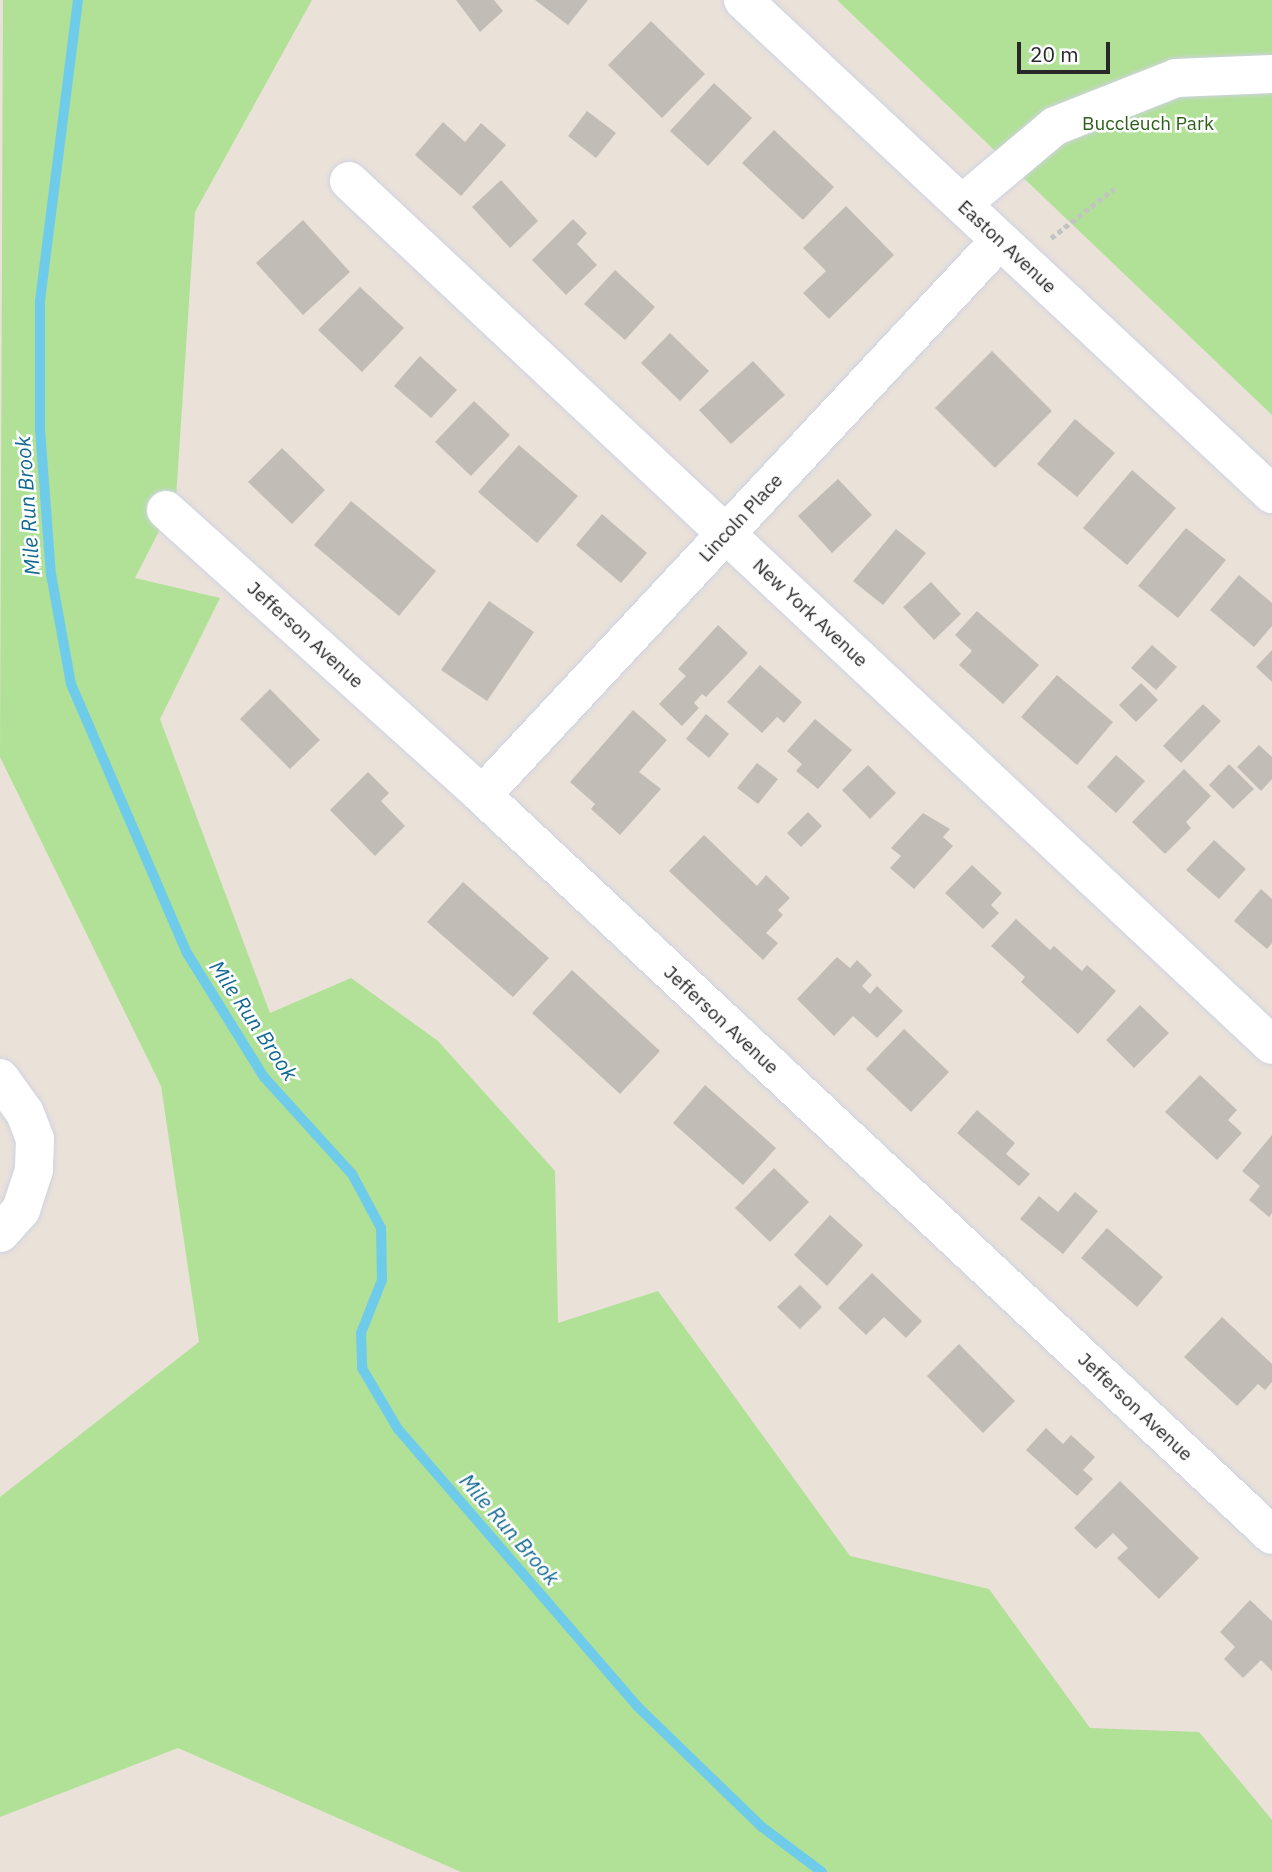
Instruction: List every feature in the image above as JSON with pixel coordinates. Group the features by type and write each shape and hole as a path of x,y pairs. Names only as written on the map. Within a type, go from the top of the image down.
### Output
{"street":[{"name":"Easton Avenue","path":"743,0 1272,494"},
{"path":"962,204 1055,126 1176,78 1272,74"},
{"name":"New York Avenue","path":"349,181 1272,1045"},
{"name":"Lincoln Place","path":"482,795 1000,240"},
{"name":"Jefferson Avenue","path":"166,510 482,795 1267,1521"},
{"path":"0,1079 25,1113 34,1139 34,1171 10,1222"}],"path":[{"path":"1051,238 1114,189"}],"green space":[{"path":"3,0 312,0 195,212 176,498 135,578 220,598 160,719 270,1013 351,978 438,1041 555,1171 558,1323 658,1291 850,1556 989,1589 1090,1728 1199,1732 1272,1820 1272,1872 461,1872 178,1748 0,1817 0,1497 199,1342 161,1086 0,757"},
{"name":"Buccleuch Park","path":"837,0 1272,0 1272,415"}],"building":[{"path":"456,0 494,0 503,11 480,32"},
{"path":"535,0 588,0 568,25"},
{"path":"651,21 705,74 662,118 608,65"},
{"path":"714,83 752,118 708,166 670,131"},
{"path":"587,111 616,133 596,158 568,136"},
{"path":"443,122 465,142 481,123 506,145 461,196 415,155"},
{"path":"774,130 834,187 803,220 742,163"},
{"path":"501,180 538,221 510,248 472,207"},
{"path":"846,206 894,255 829,319 803,293 826,271 803,248"},
{"path":"573,219 587,233 577,244 597,265 566,295 532,260"},
{"path":"303,220 350,272 303,315 256,263"},
{"path":"615,270 655,307 625,340 584,304"},
{"path":"360,287 404,328 362,372 318,330"},
{"path":"670,333 709,371 680,401 641,363"},
{"path":"992,351 1052,411 995,468 935,408"},
{"path":"420,356 457,390 431,418 394,386"},
{"path":"753,361 785,395 731,444 699,410"},
{"path":"474,401 510,435 471,476 435,442"},
{"path":"1075,419 1115,453 1077,497 1037,464"},
{"path":"519,445 578,496 537,543 478,492"},
{"path":"282,448 325,490 292,524 248,482"},
{"path":"1132,470 1176,508 1127,565 1083,528"},
{"path":"838,479 872,515 832,553 798,516"},
{"path":"351,501 436,571 399,616 314,545"},
{"path":"602,514 647,553 621,583 576,545"},
{"path":"1186,528 1226,560 1178,618 1138,586"},
{"path":"896,529 926,553 883,605 853,581"},
{"path":"1239,575 1272,603 1272,626 1254,647 1210,610"},
{"path":"931,582 961,614 934,640 903,607"},
{"path":"489,601 534,632 487,701 441,670"},
{"path":"977,611 1039,665 1003,704 959,665 972,651 955,635"},
{"path":"718,625 748,653 706,697 702,694 694,703 699,708 682,726 659,704 686,676 678,669"},
{"path":"1152,645 1177,667 1156,690 1131,668"},
{"path":"1272,650 1272,682 1256,667"},
{"path":"760,665 802,702 784,723 777,717 762,733 727,702"},
{"path":"1057,675 1113,722 1077,765 1021,717"},
{"path":"1141,683 1158,700 1136,722 1119,705"},
{"path":"270,689 320,740 290,769 240,719"},
{"path":"1203,704 1221,721 1181,763 1163,746"},
{"path":"633,710 667,740 639,772 661,789 620,835 591,809 595,804 570,782"},
{"path":"706,714 729,734 709,758 686,739"},
{"path":"815,719 852,750 818,789 796,771 802,764 787,751"},
{"path":"1259,745 1272,757 1272,779 1261,791 1237,767"},
{"path":"1116,755 1145,781 1116,813 1087,787"},
{"path":"757,763 778,779 758,804 737,788"},
{"path":"1229,764 1254,789 1233,809 1209,785"},
{"path":"868,765 896,793 870,819 842,790"},
{"path":"1184,769 1211,796 1186,822 1191,828 1165,854 1132,822"},
{"path":"368,772 389,793 381,801 405,826 375,856 330,810"},
{"path":"808,812 822,826 801,847 787,833"},
{"path":"923,813 950,829 943,837 953,846 914,889 890,868 901,856 891,848"},
{"path":"704,835 757,886 766,875 790,898 778,910 783,915 766,933 778,943 763,960 669,871"},
{"path":"1214,840 1246,869 1219,899 1186,870"},
{"path":"972,865 1002,893 991,905 999,913 983,929 945,893"},
{"path":"463,882 549,958 513,997 427,922"},
{"path":"1261,889 1272,899 1272,943 1267,949 1234,921"},
{"path":"1016,919 1050,950 1054,946 1082,971 1087,965 1116,991 1078,1034 1021,982 1025,977 991,946"},
{"path":"837,957 850,968 857,960 872,975 862,986 870,994 877,986 903,1011 877,1038 853,1016 834,1036 797,999"},
{"path":"572,970 660,1051 620,1094 532,1013"},
{"path":"1140,1005 1169,1033 1134,1068 1106,1040"},
{"path":"904,1029 949,1072 911,1112 866,1069"},
{"path":"1200,1075 1237,1110 1228,1120 1242,1133 1217,1160 1165,1112"},
{"path":"705,1085 776,1148 743,1185 673,1123"},
{"path":"977,1110 1015,1143 1006,1154 1030,1174 1019,1186 957,1133"},
{"path":"1272,1135 1272,1213 1269,1217 1249,1200 1260,1186 1242,1171"},
{"path":"774,1168 809,1202 770,1242 735,1208"},
{"path":"1075,1192 1098,1211 1063,1254 1020,1219 1039,1196 1058,1212"},
{"path":"830,1215 863,1245 827,1286 794,1255"},
{"path":"1107,1228 1163,1277 1137,1307 1081,1258"},
{"path":"872,1273 922,1321 906,1338 884,1317 866,1335 838,1308"},
{"path":"800,1285 822,1307 800,1329 777,1307"},
{"path":"1222,1317 1272,1364 1272,1382 1265,1390 1258,1384 1237,1406 1184,1357"},
{"path":"959,1344 1015,1401 983,1433 927,1376"},
{"path":"1046,1428 1063,1444 1071,1435 1095,1457 1083,1470 1093,1479 1077,1496 1026,1450"},
{"path":"1120,1481 1199,1558 1159,1599 1117,1558 1128,1548 1113,1533 1096,1549 1074,1528"},
{"path":"1250,1600 1272,1621 1272,1671 1261,1660 1243,1678 1224,1659 1235,1647 1220,1632"}],"waterway":[{"name":"Mile Run Brook","path":"78,0 40,301 40,429 51,574 71,684 187,953 264,1077 352,1174 381,1228 382,1280 361,1333 362,1368 398,1429 637,1706 762,1827 822,1872"}]}
